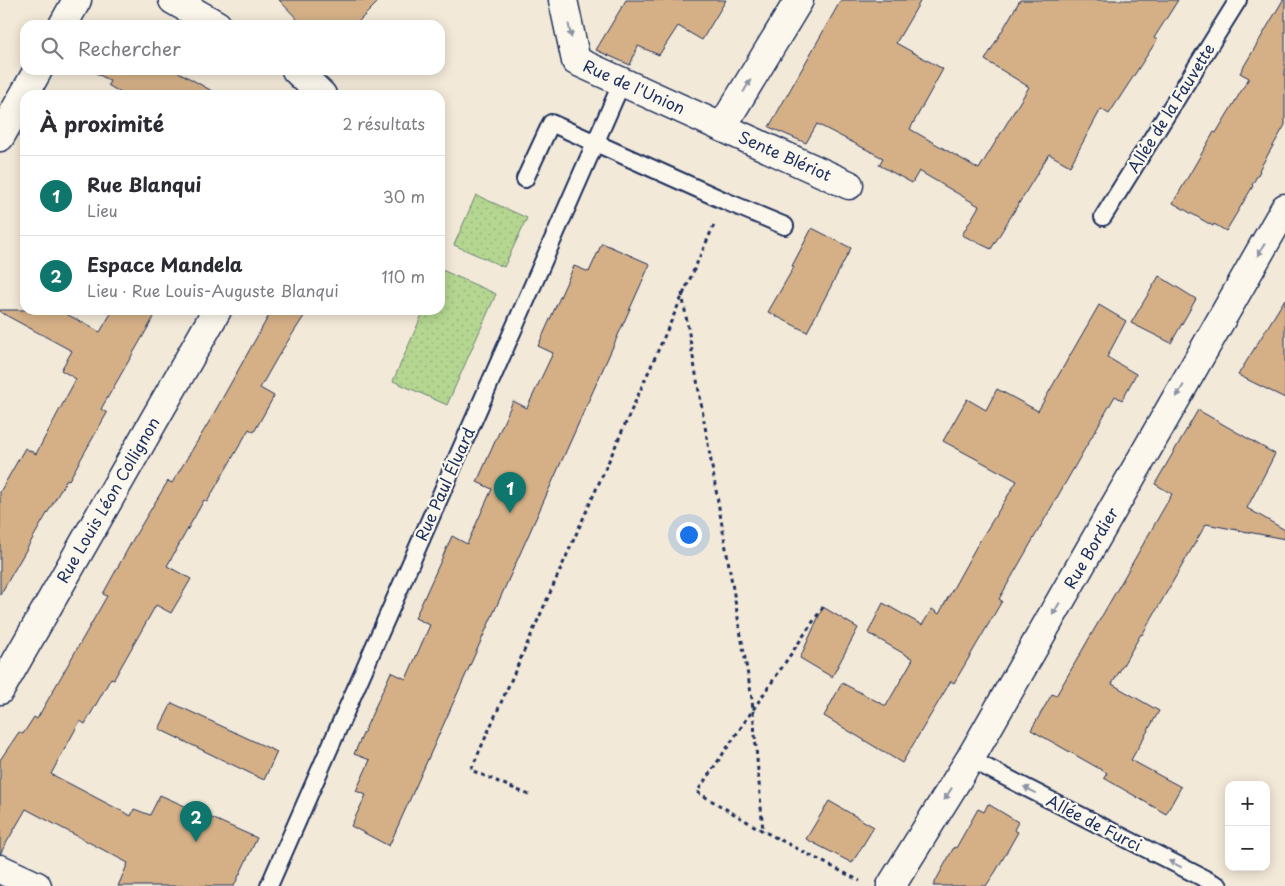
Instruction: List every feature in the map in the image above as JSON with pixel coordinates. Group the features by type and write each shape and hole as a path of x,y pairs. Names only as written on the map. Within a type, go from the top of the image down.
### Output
{"street":[{"path":"66,20 77,0"},
{"path":"172,0 208,20"},
{"name":"Rue de l'Union","path":"563,0 576,61 722,127"},
{"path":"722,127 799,0"},
{"path":"27,90 35,75"},
{"path":"301,75 317,90"},
{"path":"0,137 20,102"},
{"name":"Sente Blériot","path":"722,127 849,185"},
{"name":"Rue Bordier","path":"891,886 970,759 1285,208"},
{"name":"Rue Louis Léon Collignon","path":"0,690 214,315"},
{"path":"0,869 37,886"}],"lane":[{"name":"Allée de la Fauvette","path":"1103,217 1238,0"},
{"name":"Rue Paul Éluard","path":"269,886 622,82"},
{"path":"525,179 551,123 725,202 785,226"},
{"name":"Allée de Furci","path":"970,759 1218,886"}],"path":[{"path":"529,795 471,770 682,293 725,202"},
{"path":"682,293 752,698 763,831"},
{"path":"823,607 697,792 763,831 863,882"}],"green space":[{"path":"476,195 527,218 504,267 454,245"},
{"path":"445,271 496,294 447,405 393,381 422,315 445,315"}],"building":[{"path":"279,0 380,0 360,20 298,20"},
{"path":"626,0 726,0 702,40 678,26 659,55 638,46 630,65 596,50"},
{"path":"841,0 921,0 896,43 943,69 910,129 979,169 1029,87 985,60 1020,0 1178,0 1154,38 1157,40 1109,114 1101,109 1070,166 1049,154 991,249 962,235 979,206 919,171 912,183 879,165 883,158 817,124 806,143 769,127"},
{"path":"1283,0 1285,0 1285,125 1259,170 1253,186 1226,231 1214,224 1213,226 1173,203 1214,132 1216,133 1249,78 1240,73"},
{"path":"100,75 184,75 210,90 116,90 108,85 110,81"},
{"path":"812,228 851,248 807,332 768,312 794,267 792,266"},
{"path":"602,243 650,264 389,846 351,826 366,795 356,791 370,760 354,754 391,672 406,679 430,625 415,618 452,536 467,544 492,489 477,482 513,401 527,408 553,353 538,346 574,266 589,272"},
{"path":"1159,276 1196,299 1171,343 1131,323"},
{"path":"1285,299 1285,398 1238,375"},
{"path":"1099,305 1126,321 1107,357 1136,374 1122,400 1115,396 999,599 1002,601 954,683 951,681 902,763 824,716 842,683 886,706 913,659 868,633 883,603 922,625 932,609 939,614 976,547 1017,481 943,441 967,399 986,410 997,389 1038,411"},
{"path":"0,310 20,310 20,315 68,315 100,332 110,315 155,315 101,409 107,413 0,595 0,492 25,448 36,454 76,379 61,370 72,351 0,312"},
{"path":"269,315 305,315 260,388 274,396 254,432 249,429 207,502 204,500 167,566 191,579 171,613 156,605 114,679 111,678 85,724 80,721 51,774 131,816 134,809 150,815 160,795 257,838 234,886 118,886 128,863 26,809 0,854 0,760 19,732 23,734 34,717 37,719 107,596 103,594 136,534 168,481 172,483"},
{"path":"1198,410 1275,454 1247,508 1285,530 1285,539 1206,524 1112,684 1159,711 1131,760 1181,787 1166,814 1104,778 1107,773 1031,730 1052,694 1056,696 1172,494 1155,484"},
{"path":"823,607 858,628 832,677 800,658"},
{"path":"172,703 277,752 264,780 159,729"},
{"path":"829,801 874,827 852,863 806,839"},
{"path":"988,804 1018,822 1014,830 1018,832 986,886 933,886 954,847 956,848 978,809 984,812"}],"place":[{"name":"Rue Blanqui","path":"510,513"},
{"name":"Espace Mandela","path":"196,842"}]}
